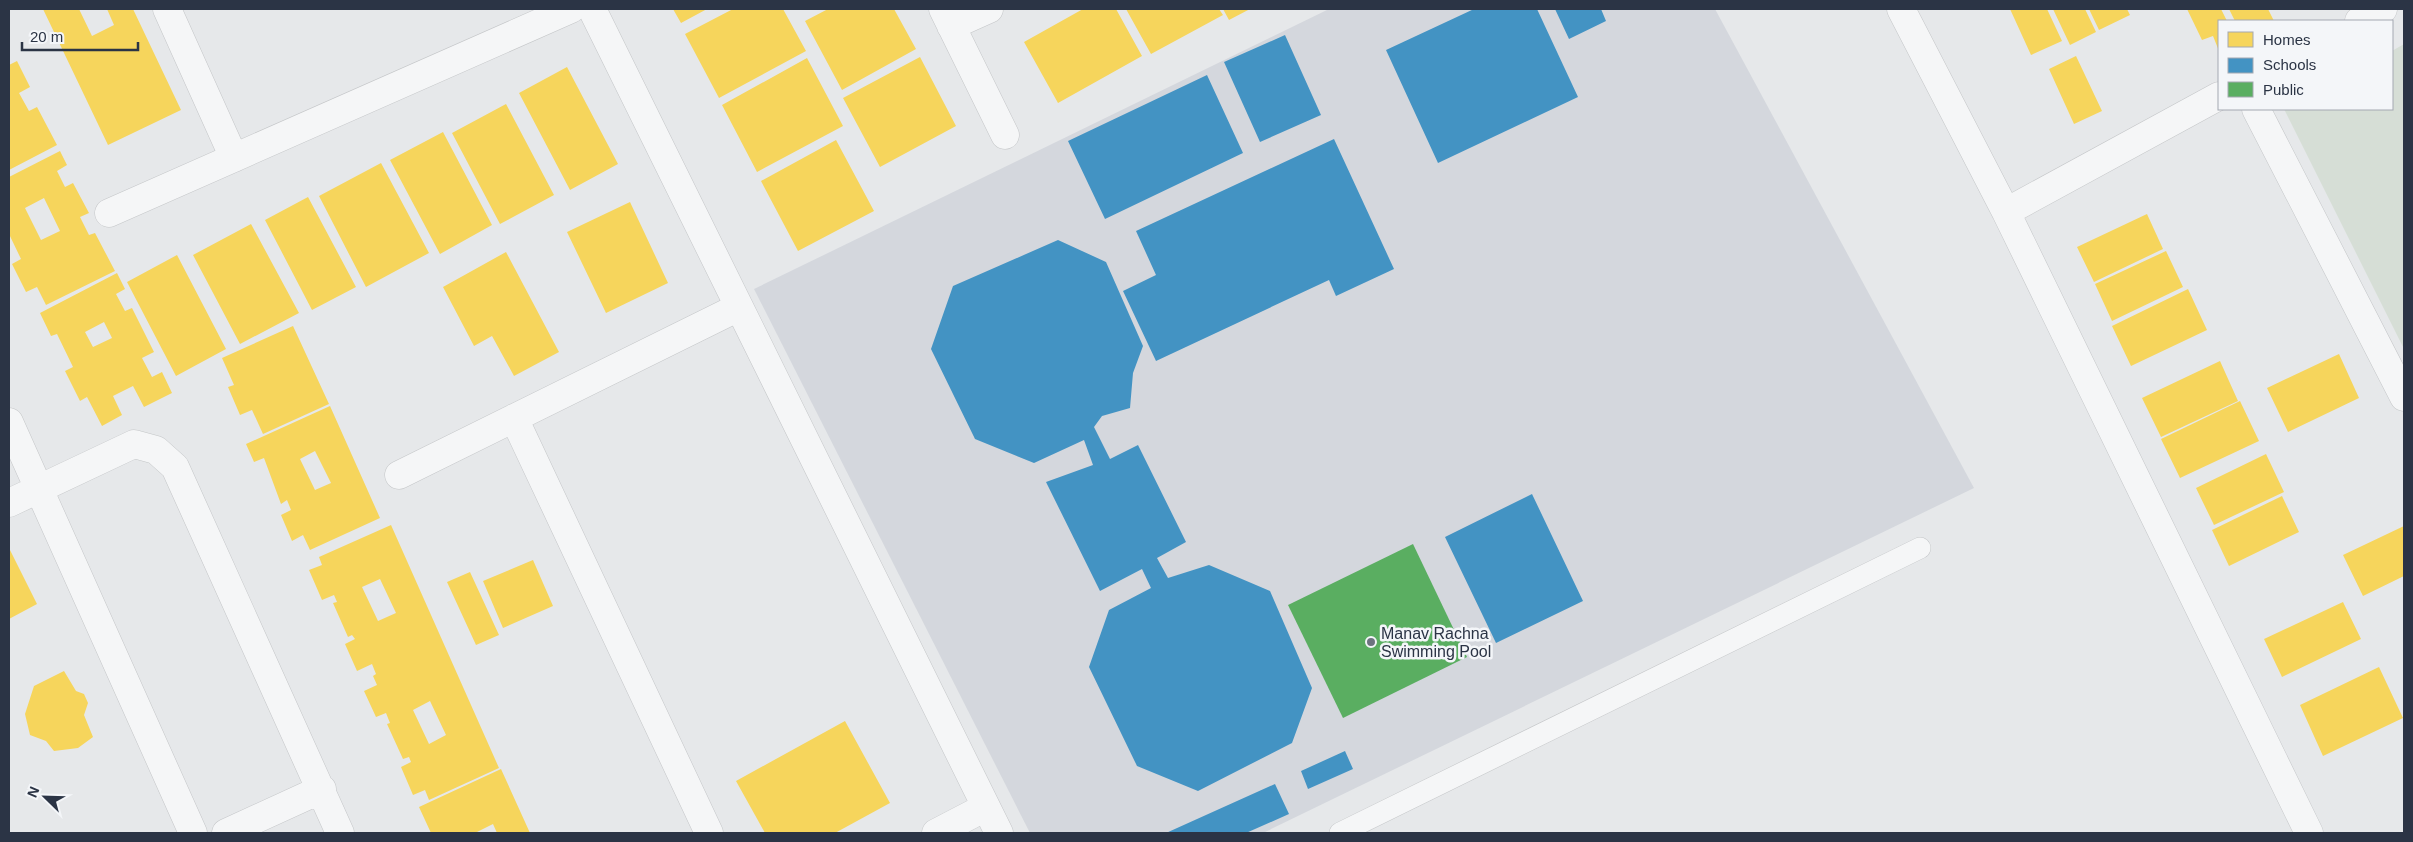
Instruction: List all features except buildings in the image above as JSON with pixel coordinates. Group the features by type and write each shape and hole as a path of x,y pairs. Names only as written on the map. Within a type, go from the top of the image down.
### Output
{"street":[{"path":"167,9 234,158"},
{"path":"109,213 571,9"},
{"path":"592,9 999,833"},
{"path":"990,9 947,18 1005,135"},
{"path":"1901,9 2006,212 2309,833"},
{"path":"2361,20 2383,9"},
{"path":"2006,212 2218,97"},
{"path":"2257,110 2404,397"},
{"path":"399,475 739,307"},
{"path":"514,418 709,833"},
{"path":"9,422 193,833"},
{"path":"9,503 134,444 156,450 175,467 340,833"},
{"path":"226,833 322,790"},
{"path":"936,833 986,807"}],"lane":[{"path":"1340,833 1920,548"}],"shaded area":[{"path":"1329,9 1715,9 1974,488 1263,833 1030,833 754,289"},
{"path":"2404,44 2404,349 2284,110 2393,110 2393,50"}],"place":[{"name":"Manav Rachna Swimming Pool","path":"1371,642"}]}
